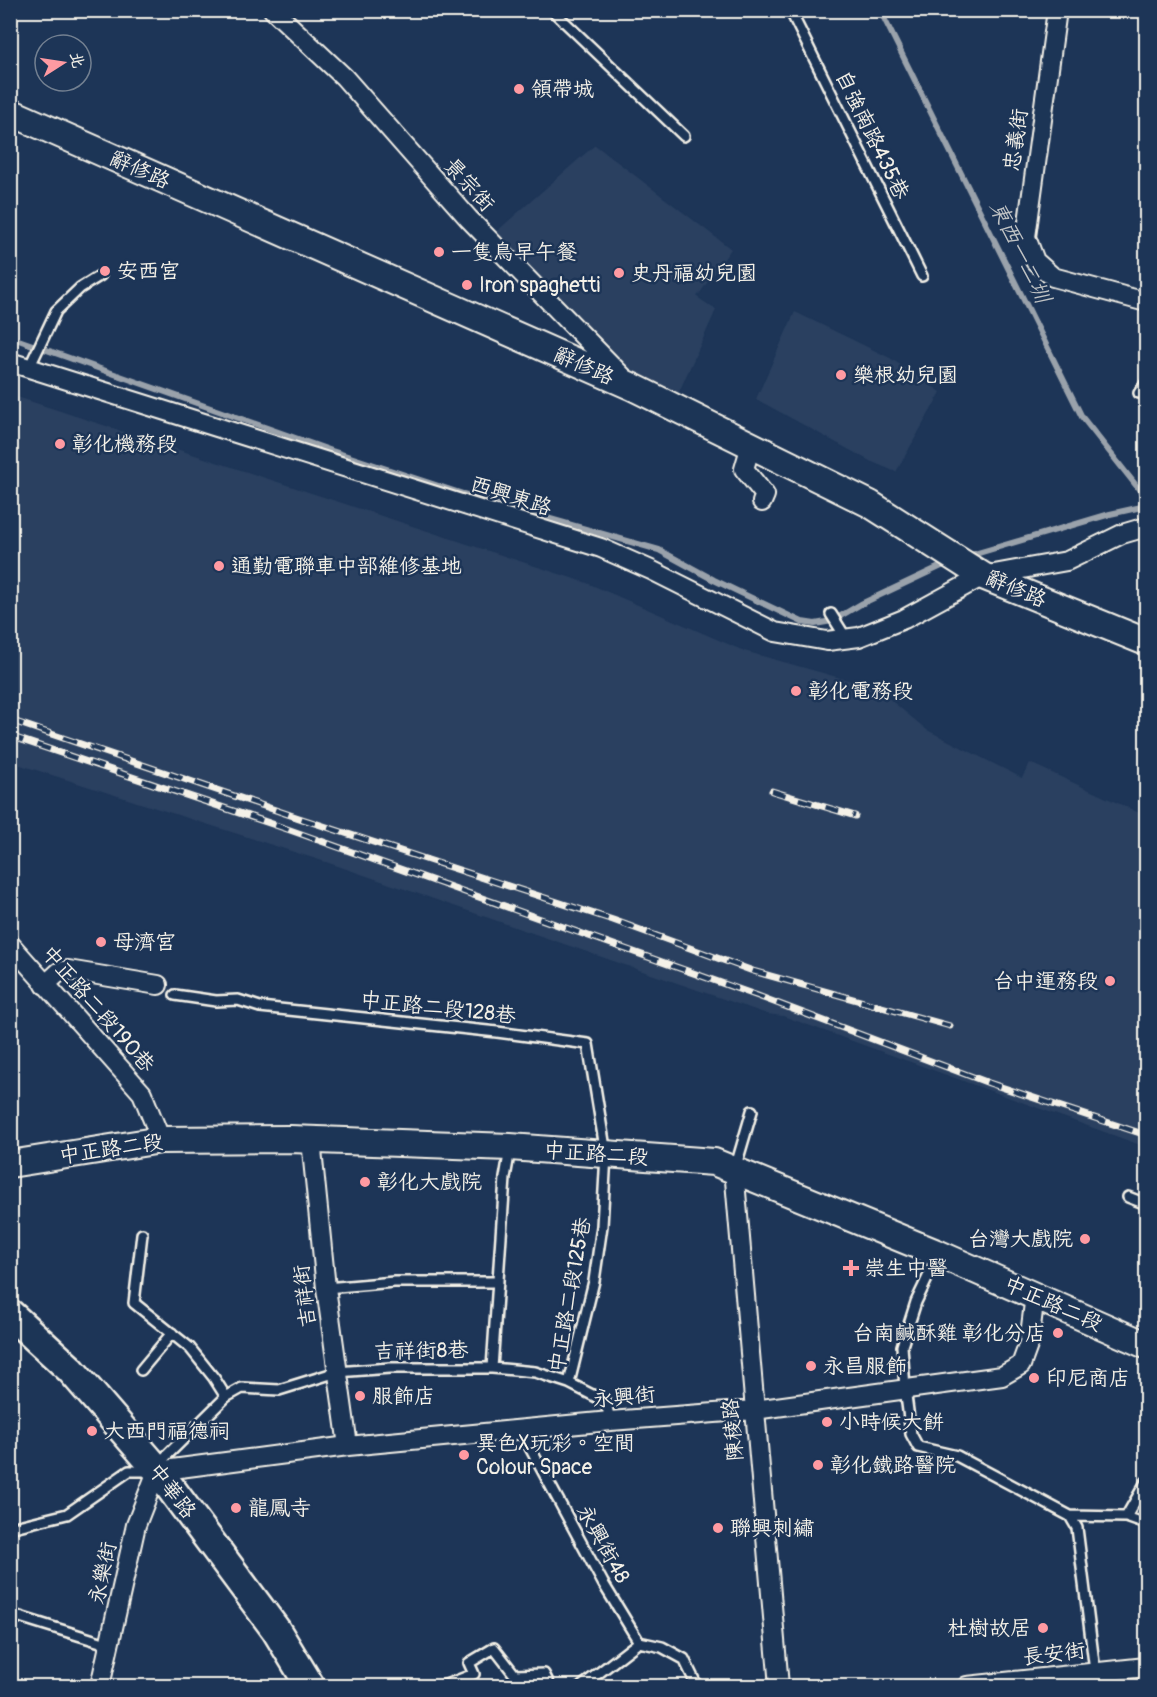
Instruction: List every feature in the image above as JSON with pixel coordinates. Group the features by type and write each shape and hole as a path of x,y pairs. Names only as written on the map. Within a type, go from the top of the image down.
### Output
{"main road":[{"name":"中華路","path":"10,1314 71,1370 156,1469 276,1630 310,1686"}],"street":[{"name":"景宗街","path":"273,10 344,77 469,219 633,387"},
{"name":"忠義街","path":"1057,10 1026,237 1035,261 1053,277 1146,301"},
{"name":"辭修路","path":"10,112 633,387 870,504 967,565 1146,642"},
{"name":"西興東路","path":"10,362 601,548 651,570 775,632 827,641 859,637 904,619 967,565 1067,561 1122,534 1146,527"},
{"path":"751,445 744,469 765,495 762,502"},
{"name":"中正路二段190巷","path":"10,944 142,1093 161,1140"},
{"path":"45,985 59,972 68,970 158,985"},
{"name":"中正路二段","path":"10,1164 161,1140 311,1140 510,1147 714,1162 939,1254 1146,1345"},
{"name":"吉祥街","path":"311,1140 326,1288 348,1446"},
{"name":"陳稜路","path":"734,1169 779,1686"},
{"name":"永興街","path":"156,1469 348,1446 521,1431 610,1420 754,1410 1002,1376 1021,1365 1029,1343 1035,1295"},
{"name":"永樂街","path":"100,1686 136,1525 156,1469"},
{"name":"長安街","path":"967,1686 1039,1680 1096,1679 1146,1667"}],"lane":[{"path":"552,10 684,136"},
{"name":"自強南路435巷","path":"790,10 922,276"},
{"path":"29,368 56,311 80,288 101,275"},
{"path":"1139,393 1146,383"},
{"path":"831,614 846,638"},
{"name":"中正路二段128巷","path":"175,995 216,1001 238,1000 260,1007 588,1044 606,1154"},
{"path":"734,1169 752,1111"},
{"name":"吉祥街8巷","path":"226,1397 242,1388 279,1390 337,1372 390,1368 492,1368 505,1178 510,1147"},
{"name":"中正路二段125巷","path":"606,1154 602,1226 594,1281 569,1383 606,1402 610,1420"},
{"path":"1128,1197 1146,1204"},
{"path":"10,1528 67,1514 129,1471 156,1469 226,1397 190,1348 134,1303 142,1234"},
{"path":"939,1254 916,1302 902,1346 911,1434 918,1447 957,1456 1070,1516 1126,1517 1146,1524"},
{"path":"326,1288 394,1282 498,1282"},
{"path":"141,1370 172,1333"},
{"path":"492,1368 535,1372 569,1383"},
{"name":"永興街48","path":"521,1431 603,1583 639,1642"},
{"path":"1126,1517 1146,1482"},
{"path":"1070,1516 1077,1528 1096,1679"},
{"path":"10,1614 110,1645"},
{"path":"582,1686 598,1676 639,1642 662,1647 684,1659 697,1686"},
{"path":"443,1686 474,1674 469,1663 495,1648 515,1675 544,1674 550,1686"}],"shaded area":[{"name":"史丹福幼兒園","path":"595,145 731,249 697,297 716,310 673,405 628,377 488,239"},
{"name":"樂根幼兒園","path":"795,312 890,358 941,392 896,472 870,461 756,399"},
{"path":"11,395 587,583 744,651 876,688 927,730 1022,778 1030,763 1146,816 1146,1147 783,1016 767,1014 332,864 11,762"}],"waterway":[{"name":"東西一二圳","path":"880,10 1082,417 1146,498"},
{"path":"10,337 332,451 463,494 659,550 714,580 802,622 815,624 832,621 861,604 950,562"},
{"path":"968,556 1110,514 1146,506"}],"railway":[{"path":"10,720 299,818 613,920 753,971 950,1026"},
{"path":"10,736 290,830 758,996 989,1083 1146,1135"},
{"path":"772,791 855,816"}],"place":[{"name":"領帶城","path":"519,89"},
{"name":"一隻鳥早午餐","path":"439,252"},
{"name":"安西宮","path":"105,271"},
{"name":"史丹福幼兒園","path":"619,273"},
{"name":"Iron spaghetti","path":"467,285"},
{"name":"樂根幼兒園","path":"841,375"},
{"name":"彰化機務段","path":"60,444"},
{"name":"通勤電聯車中部維修基地","path":"219,566"},
{"name":"彰化電務段","path":"796,691"},
{"name":"母濟宮","path":"101,942"},
{"name":"台中運務段","path":"1110,981"},
{"name":"彰化大戲院","path":"365,1182"},
{"name":"台灣大戲院","path":"1085,1239"},
{"name":"崇生中醫","path":"851,1268"},
{"name":"台南鹹酥雞 彰化分店","path":"1058,1333"},
{"name":"永昌服飾","path":"811,1366"},
{"name":"印尼商店","path":"1034,1378"},
{"name":"服飾店","path":"360,1396"},
{"name":"小時候大餅","path":"827,1422"},
{"name":"大西門福德祠","path":"92,1431"},
{"name":"異色X玩彩。空間 Colour Space","path":"464,1455"},
{"name":"彰化鐵路醫院","path":"818,1465"},
{"name":"龍鳳寺","path":"236,1508"},
{"name":"聯興刺繡","path":"718,1528"},
{"name":"杜樹故居","path":"1043,1628"}]}
